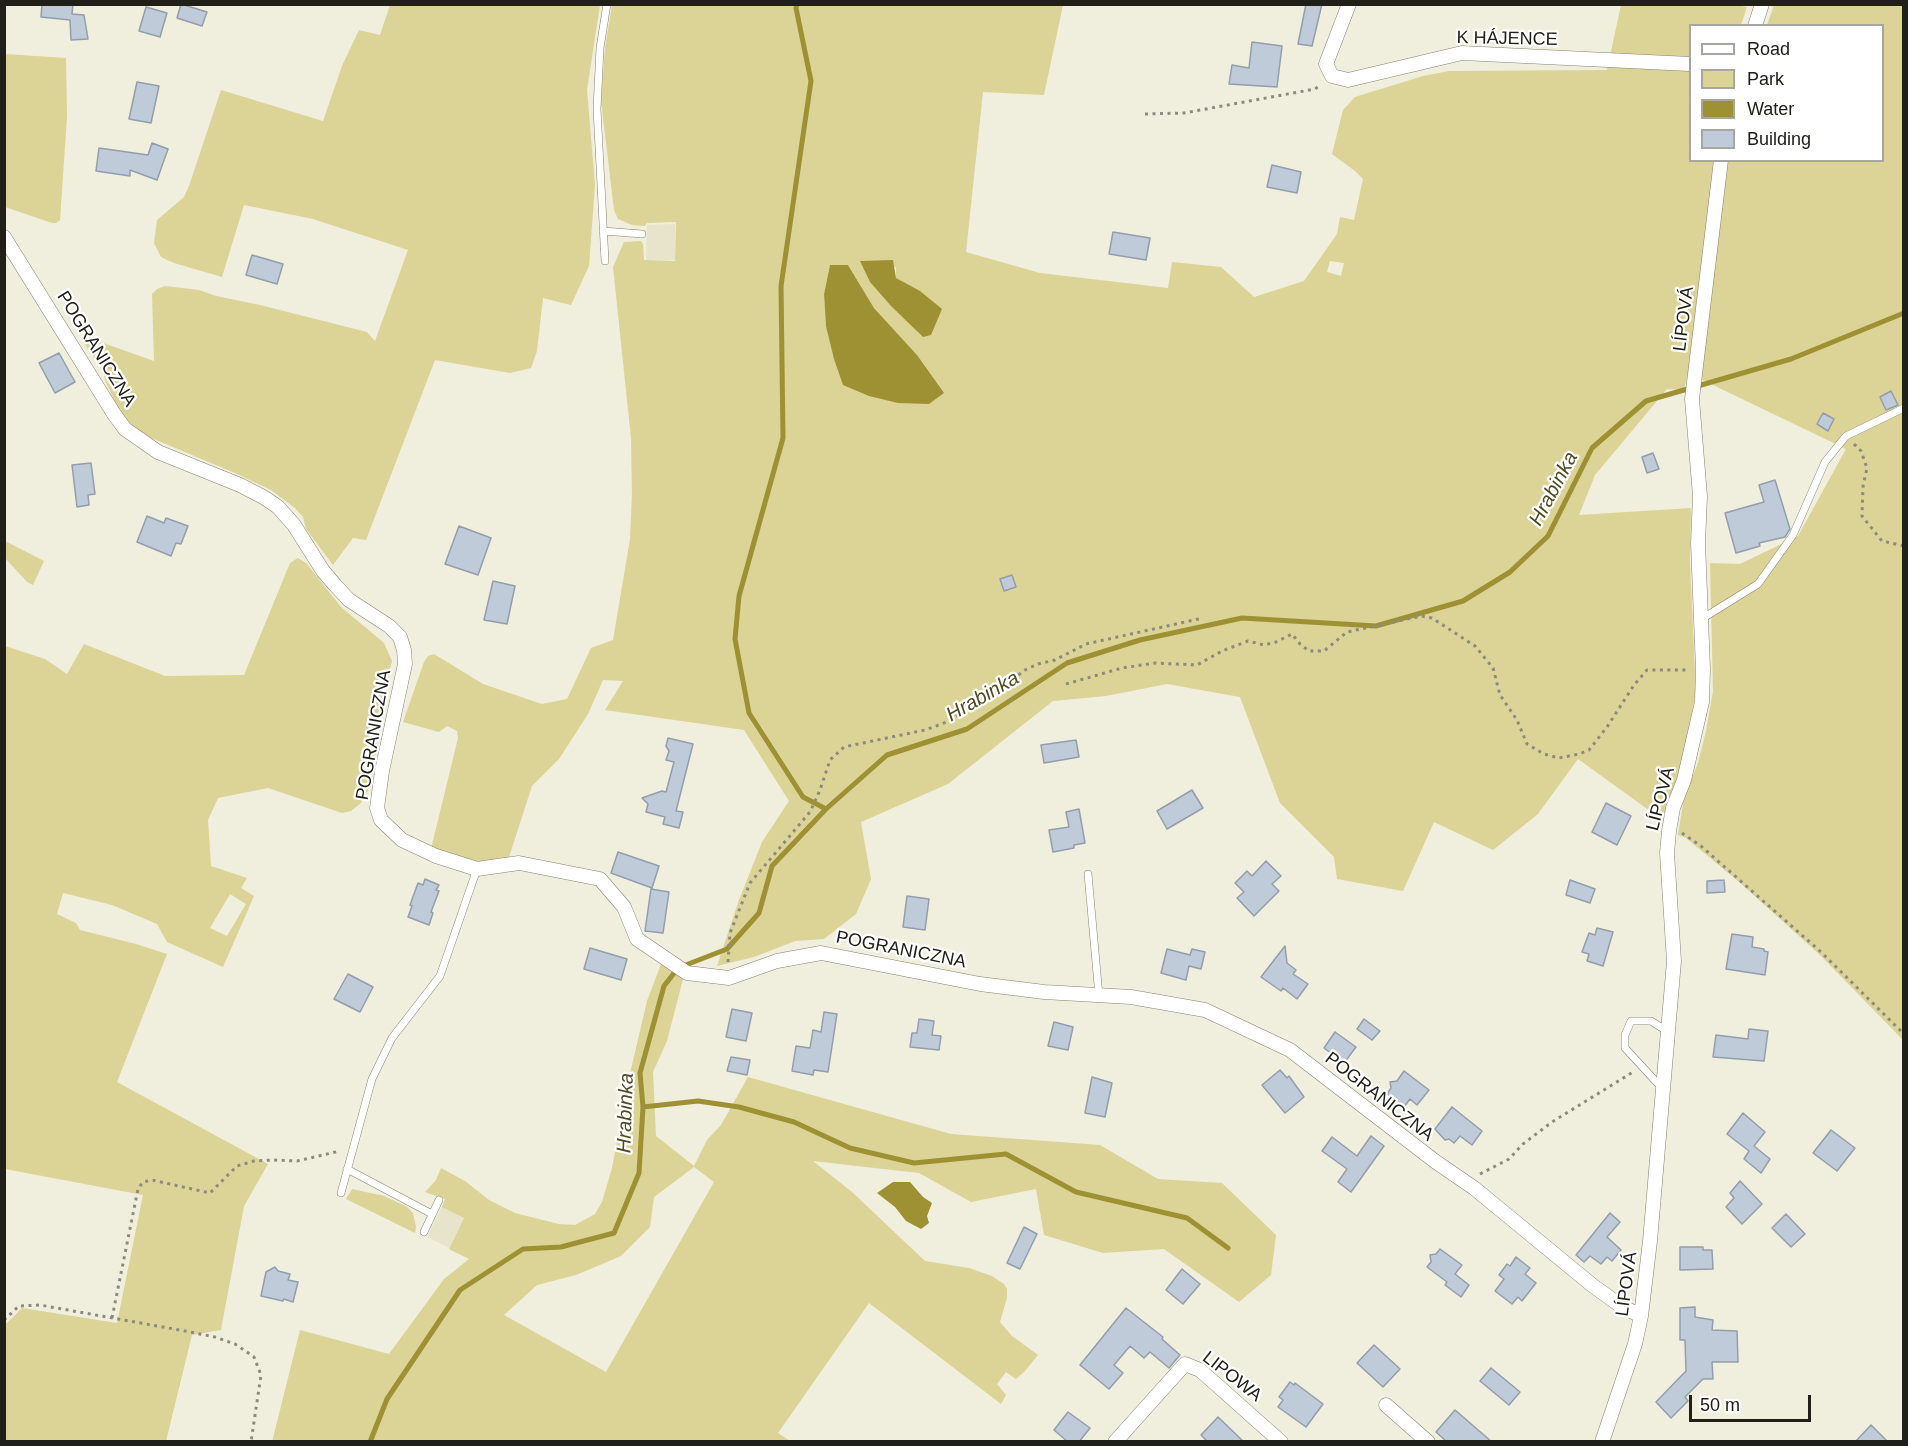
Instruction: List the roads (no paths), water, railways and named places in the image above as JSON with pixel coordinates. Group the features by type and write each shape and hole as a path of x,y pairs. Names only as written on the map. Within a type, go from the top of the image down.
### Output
{"street":[{"name":"K HÁJENCE","path":"1348,4 1326,64 1332,76 1348,80 1462,53 1689,64"},
{"path":"1756,24 1762,4"},
{"name":"LÍPOVÁ","path":"1602,1442 1635,1344 1641,1316 1650,1241 1674,961 1667,853 1669,831 1673,808 1684,780 1694,743 1702,702 1703,669 1698,543 1700,496 1694,422 1694,387 1721,162"},
{"name":"POGRANICZNA","path":"4,237 125,429 158,452 240,485 278,507 294,525 335,585 349,600 400,637 405,664 382,771 377,808 381,820 393,834 402,840 436,856 477,869 519,863 600,879 624,907 637,939 687,973 729,978 777,961 821,953 980,984 1044,992 1131,997 1205,1010 1290,1050 1465,1182 1592,1285 1641,1316"},
{"name":"LIPOWA","path":"1115,1442 1185,1364 1200,1370 1281,1442"},
{"path":"1386,1405 1428,1442"}],"lane":[{"path":"605,261 597,109 600,48 607,4"},
{"path":"603,231 642,234"},
{"path":"1700,620 1758,584 1793,535 1826,462 1846,436 1904,408"},
{"path":"340,1193 372,1079 393,1038 440,976 477,869"},
{"path":"1088,874 1099,975 1099,996"},
{"path":"1662,1088 1625,1048 1625,1035 1631,1021 1651,1021 1667,1031"},
{"path":"347,1169 432,1214"},
{"path":"424,1233 439,1200"}],"water":[{"path":"893,260 896,278 920,291 942,309 931,335 923,337 891,306 870,282 860,261"},
{"path":"830,265 848,265 874,308 917,355 944,393 929,404 898,403 869,396 843,385 826,326 824,294"},
{"path":"893,1182 910,1182 923,1197 932,1203 927,1216 929,1223 921,1229 906,1221 895,1207 877,1193"}],"waterway":[{"path":"797,4 811,81 781,286 783,438 739,596 735,639 749,713 803,797 826,809"},
{"name":"Hrabinka","path":"370,1442 387,1399 460,1290 523,1249 561,1247 614,1233 639,1173 643,1107 640,1073 664,986 678,968 727,949 759,913 772,866 826,809 887,755 967,729 1067,663 1140,640 1242,618 1376,626 1463,601 1510,572 1548,536 1592,448 1646,401 1791,359 1904,313"},
{"path":"643,1107 698,1101 739,1107 794,1122 850,1148 914,1163 1006,1154 1076,1192 1187,1218 1228,1248"}]}
